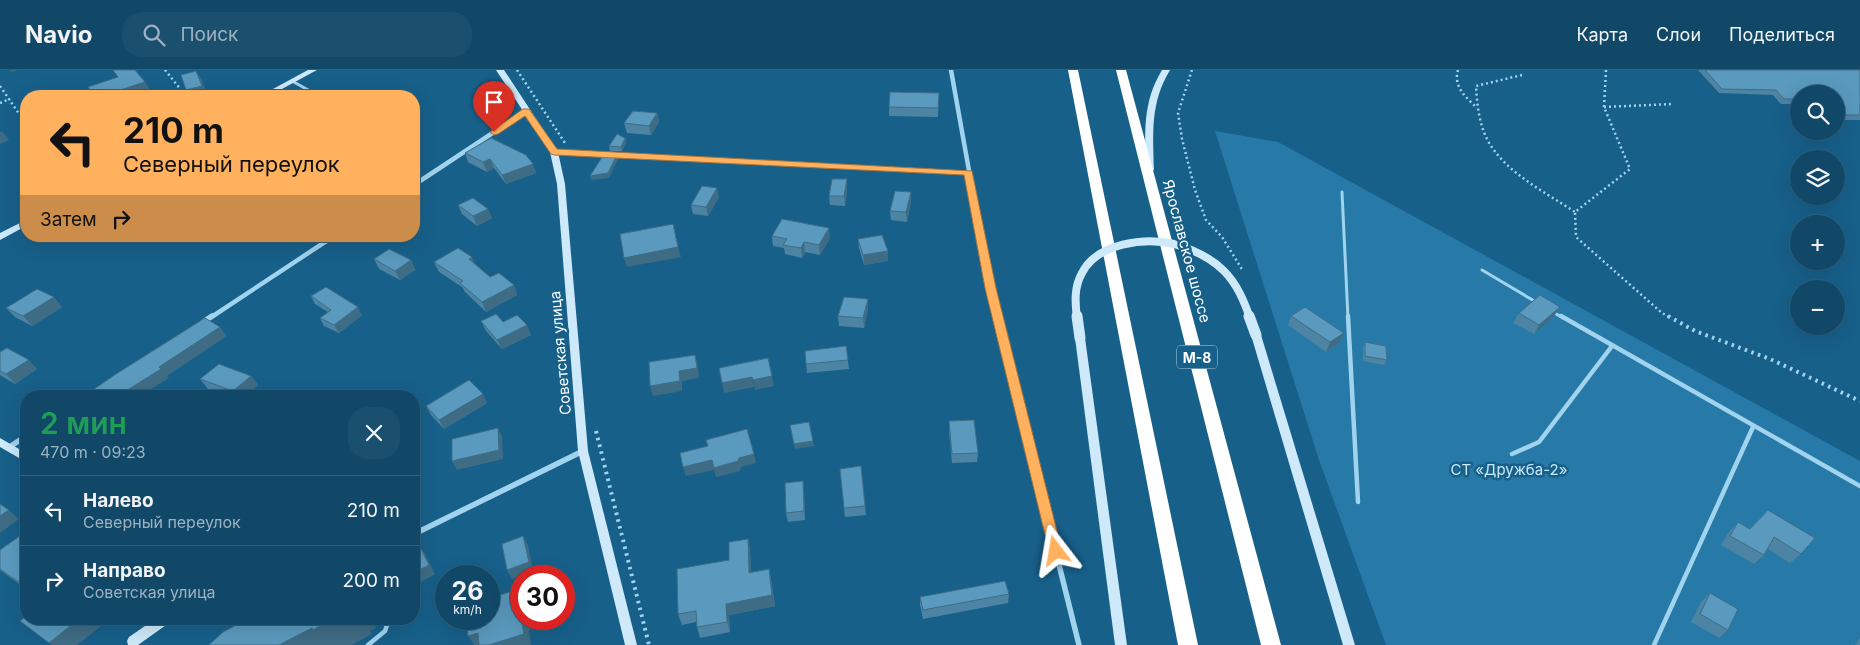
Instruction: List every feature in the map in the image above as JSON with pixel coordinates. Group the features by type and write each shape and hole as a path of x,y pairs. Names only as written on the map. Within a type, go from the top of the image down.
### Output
{"highway":[{"path":"1074,70 1188,645"},
{"name":"Ярославское шоссе","path":"1121,70 1271,645"}],"street":[{"path":"276,90 313,70"},
{"name":"Советская улица","path":"500,70 554,152 561,184 583,451 631,645"},
{"path":"951,70 990,288 1079,645"},
{"path":"1151,184 1148,121 1152,99 1166,70"},
{"path":"420,181 526,111"},
{"path":"554,152 969,172"},
{"path":"0,237 20,226"},
{"path":"195,327 326,242"},
{"path":"1121,645 1080,338 1077,285 1084,267 1100,253 1123,245 1147,242 1172,244 1193,251 1226,273 1241,293 1256,334 1349,645"},
{"path":"4,445 20,438"},
{"path":"4,445 20,454"},
{"path":"420,531 583,451"},
{"path":"130,643 156,625"}],"lane":[{"path":"292,82 307,90"},
{"path":"1342,192 1358,502"},
{"path":"1482,270 1543,306"},
{"path":"1551,311 1860,486"},
{"path":"1512,454 1540,442 1612,346"},
{"path":"1654,645 1753,427"},
{"path":"368,645 382,636 388,625"}],"path":[{"path":"165,70 181,90"},
{"path":"517,70 571,152"},
{"path":"1458,70 1456,76 1459,90 1477,108"},
{"path":"1575,212 1630,169 1604,107 1606,70"},
{"path":"1522,75 1476,86 1477,108 1487,140 1509,165 1575,212"},
{"path":"0,86 20,115"},
{"path":"0,102 10,99"},
{"path":"1604,107 1673,104"},
{"path":"1575,212 1576,238 1662,314 1695,331 1770,359 1860,401"},
{"path":"595,426 649,645"}],"green space":[{"name":"СТ «Дружба-2»","path":"1215,131 1278,142 1860,461 1860,645 1386,645 1319,460"}],"building":[{"path":"113,70 135,70 145,82 120,90 90,90 88,87 118,77"},
{"path":"1705,70 1860,70 1860,115 1845,115 1845,85 1790,85 1790,99 1784,99 1776,90 1722,89"},
{"path":"196,71 202,86 186,90 181,75"},
{"path":"890,92 939,93 938,108 889,107"},
{"path":"633,111 657,113 649,126 624,123"},
{"path":"617,134 625,138 621,147 609,146"},
{"path":"491,138 526,155 533,164 502,175 490,159 483,162 465,153"},
{"path":"604,154 617,155 608,173 590,176"},
{"path":"832,179 847,179 844,196 829,196"},
{"path":"702,186 717,188 706,207 691,205"},
{"path":"895,191 911,192 906,212 890,211"},
{"path":"473,198 488,209 473,216 458,205"},
{"path":"782,219 829,228 819,245 804,242 801,248 783,245 787,239 772,236"},
{"path":"673,224 678,247 624,258 620,234"},
{"path":"882,235 888,251 863,255 858,239"},
{"path":"458,248 472,257 469,259 490,277 499,273 514,285 482,302 460,283 463,281 434,262"},
{"path":"389,249 411,260 395,271 374,259"},
{"path":"326,287 358,307 334,325 320,318 331,310 311,296"},
{"path":"37,289 54,297 23,316 6,308"},
{"path":"1540,295 1560,307 1539,325 1519,313"},
{"path":"844,297 868,299 863,318 838,316"},
{"path":"1305,307 1344,333 1330,342 1291,316"},
{"path":"496,314 503,322 517,315 527,325 497,340 481,321"},
{"path":"205,318 220,327 159,367 161,369 128,390 93,390"},
{"path":"1365,342 1386,346 1387,360 1365,356"},
{"path":"846,346 848,360 806,364 805,351"},
{"path":"7,348 29,360 6,374 0,371 0,352"},
{"path":"695,355 697,368 679,371 680,381 650,386 649,362"},
{"path":"768,358 772,376 753,380 752,377 722,383 719,368"},
{"path":"219,364 251,376 234,390 200,379"},
{"path":"469,380 483,394 439,420 426,406"},
{"path":"974,420 978,453 952,454 949,421"},
{"path":"809,422 813,441 794,444 790,425"},
{"path":"498,428 499,450 452,461 452,439"},
{"path":"747,429 754,454 714,468 712,460 683,467 680,453 708,446 706,440"},
{"path":"861,466 865,506 844,508 840,469"},
{"path":"803,481 804,511 786,513 785,483"},
{"path":"0,504 9,510 0,516"},
{"path":"1768,510 1815,538 1801,554 1774,537 1764,555 1730,536 1738,522 1750,529"},
{"path":"20,536 20,583 0,569 0,550"},
{"path":"523,536 529,562 521,565 510,565 510,569 507,570 502,544"},
{"path":"748,539 749,573 769,569 772,595 726,604 727,622 697,627 696,611 678,614 677,569 729,560 729,542"},
{"path":"420,547 429,565 420,570"},
{"path":"1005,581 1009,594 923,610 920,597"},
{"path":"510,592 510,630 523,630 524,634 489,645 479,645 478,633 468,636 467,630 500,630 500,595"},
{"path":"1710,593 1738,609 1728,630 1700,614"},
{"path":"25,625 72,625 49,643"},
{"path":"236,625 322,625 279,645 209,645 223,632"}],"route":[{"path":"494,132 526,111 554,152 969,172 990,288 1056,551"}]}
